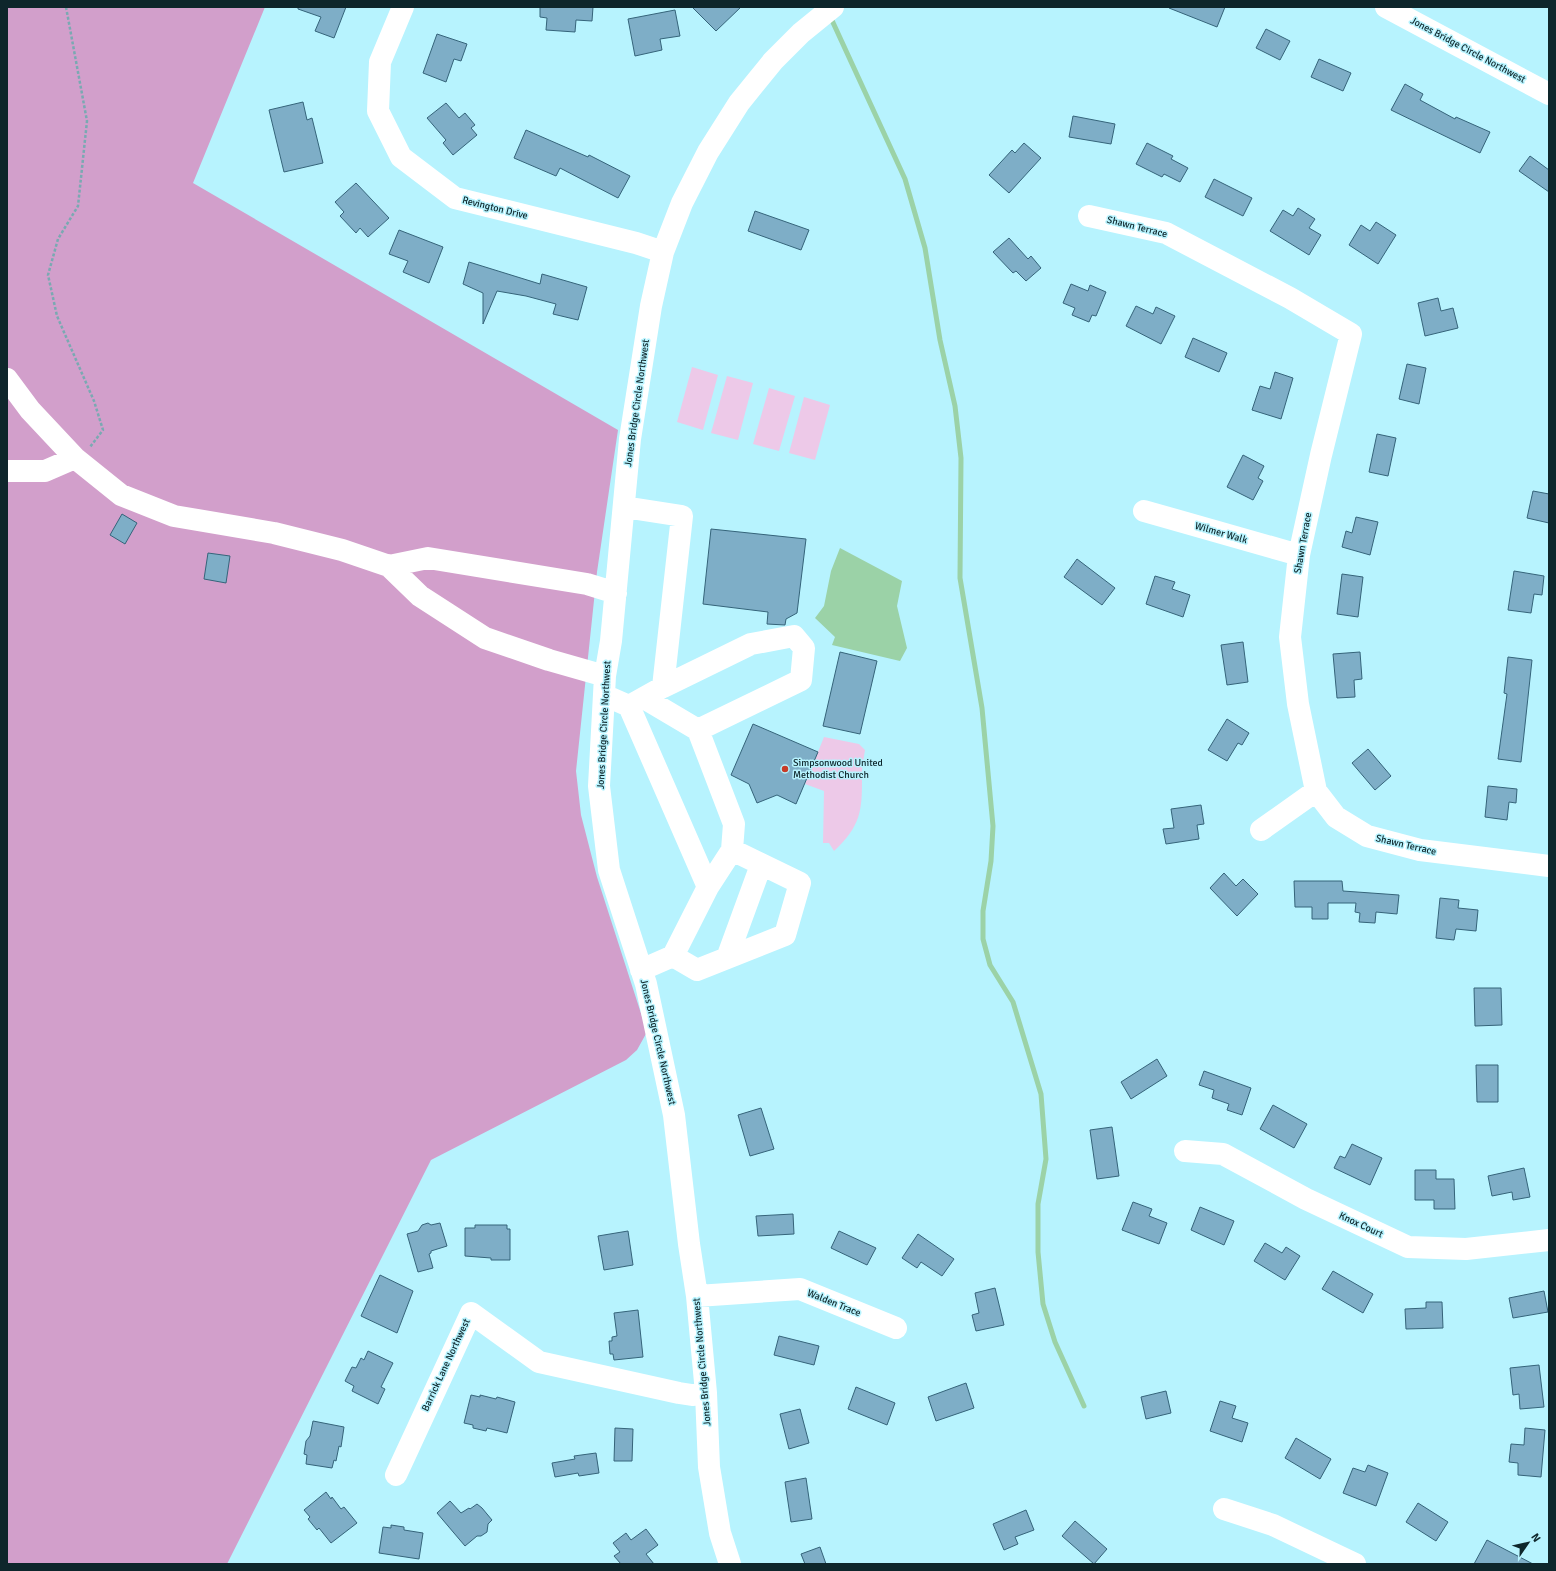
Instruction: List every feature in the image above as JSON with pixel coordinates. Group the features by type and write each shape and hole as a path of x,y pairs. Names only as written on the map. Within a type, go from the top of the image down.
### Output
{"street":[{"name":"Revington Drive","path":"403,7 380,62 378,111 401,157 455,198 636,243 663,252"},
{"name":"Jones Bridge Circle Northwest","path":"730,1564 720,1533 709,1467 706,1393 697,1296 689,1244 674,1115 641,970 609,870 599,786 605,685 616,593 630,439 651,306 663,252 682,203 708,152 739,103 772,61 801,33 833,7"},
{"name":"Jones Bridge Circle Northwest","path":"1386,7 1549,94"},
{"name":"Shawn Terrace","path":"1089,216 1166,233 1290,298 1351,334 1321,455 1299,555 1290,637 1298,704 1316,791 1336,817 1367,836 1420,850 1549,866"},
{"path":"7,380 30,410 77,460 121,495 174,516 274,533 342,550 389,566 420,596 485,638 549,660 698,730 734,824 732,850 708,887 673,956 641,970"},
{"path":"7,471 45,471 77,460"},
{"path":"624,507 682,516 663,686"},
{"name":"Wilmer Walk","path":"1144,511 1299,555"},
{"path":"389,566 428,558 587,584 616,593"},
{"path":"637,702 663,686 751,644 794,636 804,648 801,680 698,730"},
{"path":"637,702 708,887"},
{"path":"1261,830 1316,791"},
{"path":"673,956 697,970 784,934 800,883 732,850"},
{"path":"727,958 761,865"},
{"name":"Knox Court","path":"1185,1151 1223,1154 1306,1199 1408,1247 1466,1249 1549,1240"},
{"name":"Walden Trace","path":"697,1296 800,1289 896,1328"},
{"name":"Barrick Lane Northwest","path":"396,1475 471,1313 539,1362 679,1393 692,1395 706,1393"},
{"path":"1224,1509 1273,1525 1355,1564"}],"path":[{"path":"66,7 87,121 78,206 58,239 48,275 57,316 94,401 102,430 77,460"}],"shaded area":[{"path":"7,7 265,7 193,183 618,430 597,572 576,771 581,815 597,877 647,1032 637,1050 626,1060 431,1160 227,1564 7,1564"},
{"path":"692,367 718,375 703,430 677,422"},
{"path":"727,376 753,383 738,440 711,433"},
{"path":"769,388 795,396 779,451 753,444"},
{"path":"804,397 830,405 815,460 789,453"},
{"path":"840,548 902,581 897,606 907,648 900,661 832,645 835,637 815,618 824,606 831,571"},
{"path":"824,737 859,744 865,750 862,767 862,796 859,815 851,832 834,851 829,843 823,843 824,791 805,784"}],"building":[{"path":"298,7 346,7 334,38 315,31 321,17 298,9"},
{"path":"540,7 593,7 592,21 576,20 575,32 546,30 547,18 540,17"},
{"path":"692,7 741,7 716,31"},
{"path":"1169,7 1225,7 1217,27"},
{"path":"675,10 680,36 660,39 662,50 635,56 628,19"},
{"path":"1266,29 1290,41 1280,60 1256,48"},
{"path":"437,34 467,44 461,61 454,59 446,82 423,73"},
{"path":"1319,59 1351,73 1343,91 1311,77"},
{"path":"1405,84 1423,94 1420,100 1455,119 1456,117 1490,132 1480,153 1391,110"},
{"path":"303,102 307,120 312,118 323,163 284,172 269,110"},
{"path":"446,103 459,118 465,113 475,125 471,128 477,135 453,155 443,143 446,140 427,118"},
{"path":"1073,116 1115,124 1111,144 1069,137"},
{"path":"526,130 588,157 589,155 630,176 618,198 560,168 556,176 514,158"},
{"path":"1024,143 1041,158 1009,193 989,175 1012,150 1015,153"},
{"path":"1147,143 1173,156 1171,159 1188,168 1180,182 1164,174 1162,177 1136,164"},
{"path":"1530,156 1549,170 1549,192 1519,171"},
{"path":"1214,179 1252,198 1243,216 1205,197"},
{"path":"356,183 389,218 368,237 360,228 356,233 340,216 344,212 335,202"},
{"path":"1298,208 1315,219 1309,228 1321,235 1309,255 1270,231 1283,210 1293,216"},
{"path":"755,211 809,230 801,250 748,231"},
{"path":"1376,222 1396,235 1378,264 1349,245 1361,225 1370,231"},
{"path":"399,230 443,247 429,283 403,272 408,261 389,254"},
{"path":"1009,238 1028,259 1031,256 1041,268 1026,281 1016,271 1013,273 993,252"},
{"path":"469,262 540,284 542,274 587,287 578,320 553,314 556,304 526,296 497,291 483,324 483,293 463,284"},
{"path":"1071,284 1088,291 1090,285 1106,292 1096,316 1092,315 1089,322 1072,315 1075,308 1063,303"},
{"path":"1438,298 1441,311 1453,308 1458,328 1425,336 1418,303"},
{"path":"1136,306 1153,314 1156,307 1175,316 1161,344 1126,326"},
{"path":"1193,338 1227,353 1219,372 1185,357"},
{"path":"1407,364 1426,368 1419,404 1399,399"},
{"path":"1275,372 1293,378 1281,419 1252,410 1260,386 1270,389"},
{"path":"1377,434 1396,438 1388,476 1369,472"},
{"path":"1243,455 1264,466 1258,478 1263,481 1253,500 1227,487"},
{"path":"1533,491 1549,494 1549,523 1527,518"},
{"path":"122,514 137,523 125,544 110,535"},
{"path":"1356,517 1378,522 1370,555 1342,547 1346,531 1352,533"},
{"path":"711,529 806,539 797,613 786,619 785,625 767,624 768,612 703,604"},
{"path":"208,553 230,556 226,583 204,579"},
{"path":"1077,559 1115,588 1102,605 1064,577"},
{"path":"1514,571 1544,576 1542,595 1534,594 1531,613 1508,610"},
{"path":"1342,574 1363,577 1358,617 1337,614"},
{"path":"1155,576 1175,582 1172,589 1190,595 1183,617 1146,604"},
{"path":"1243,642 1248,682 1227,685 1221,645"},
{"path":"840,652 877,661 860,734 823,726"},
{"path":"1360,652 1362,679 1354,680 1355,697 1337,698 1333,654"},
{"path":"1508,657 1532,660 1521,762 1498,759 1507,694 1504,693"},
{"path":"1227,719 1249,733 1242,745 1238,743 1227,761 1208,750"},
{"path":"753,724 818,752 796,804 777,795 757,803 749,784 731,775"},
{"path":"1368,749 1391,776 1375,790 1352,763"},
{"path":"1488,786 1517,789 1516,803 1509,802 1507,820 1485,817"},
{"path":"1201,805 1204,824 1197,825 1199,839 1166,844 1163,829 1174,828 1171,809"},
{"path":"1224,873 1236,886 1243,879 1258,894 1237,916 1210,888"},
{"path":"1294,881 1342,881 1343,891 1399,895 1397,914 1376,912 1375,923 1359,922 1360,913 1355,912 1356,903 1328,903 1328,919 1312,919 1312,907 1295,907"},
{"path":"1440,898 1459,900 1458,908 1478,910 1476,931 1456,929 1454,940 1436,938"},
{"path":"1474,988 1501,988 1502,1025 1475,1026"},
{"path":"1157,1059 1167,1076 1131,1099 1121,1082"},
{"path":"1476,1065 1498,1065 1498,1102 1477,1102"},
{"path":"1204,1071 1251,1088 1242,1115 1227,1110 1229,1104 1212,1098 1214,1090 1199,1085"},
{"path":"1273,1105 1307,1124 1294,1148 1260,1129"},
{"path":"761,1108 774,1149 750,1156 738,1115"},
{"path":"1112,1127 1119,1176 1097,1179 1090,1130"},
{"path":"1352,1144 1382,1158 1370,1185 1334,1168 1340,1156 1345,1158"},
{"path":"1524,1168 1530,1197 1513,1200 1512,1192 1492,1196 1488,1176"},
{"path":"1415,1170 1436,1170 1436,1179 1454,1179 1455,1209 1434,1209 1434,1200 1415,1200"},
{"path":"1133,1202 1152,1209 1149,1216 1167,1223 1159,1244 1122,1230"},
{"path":"1200,1207 1234,1221 1224,1245 1191,1230"},
{"path":"793,1214 794,1234 758,1236 756,1216"},
{"path":"428,1223 431,1225 440,1223 447,1246 431,1251 429,1254 433,1268 418,1272 407,1234 418,1231 422,1225"},
{"path":"475,1225 507,1225 507,1229 510,1229 510,1260 491,1260 491,1258 465,1256 465,1228 475,1228"},
{"path":"628,1231 633,1265 604,1270 598,1236"},
{"path":"839,1231 876,1248 867,1265 831,1248"},
{"path":"918,1234 954,1259 942,1276 921,1262 917,1268 902,1258"},
{"path":"1265,1243 1282,1253 1286,1247 1300,1256 1285,1280 1254,1261"},
{"path":"1333,1271 1373,1294 1363,1313 1322,1289"},
{"path":"380,1275 413,1291 397,1333 361,1316"},
{"path":"995,1288 1004,1325 976,1331 972,1315 979,1313 975,1293"},
{"path":"1544,1291 1548,1312 1513,1318 1509,1298"},
{"path":"1426,1302 1442,1302 1443,1328 1406,1329 1405,1309 1426,1308"},
{"path":"638,1310 643,1357 614,1360 613,1354 610,1354 609,1341 612,1341 612,1337 617,1336 614,1313"},
{"path":"779,1336 819,1346 814,1365 774,1355"},
{"path":"368,1351 393,1363 381,1387 385,1389 378,1404 352,1391 354,1386 345,1381 352,1367 356,1368 361,1358 364,1360"},
{"path":"1539,1365 1544,1407 1520,1409 1519,1394 1513,1395 1510,1368"},
{"path":"966,1383 974,1408 936,1421 928,1397"},
{"path":"856,1387 895,1403 887,1425 848,1409"},
{"path":"1166,1391 1171,1413 1146,1419 1141,1397"},
{"path":"471,1395 480,1397 480,1395 496,1399 497,1397 515,1402 507,1433 487,1428 486,1431 473,1428 473,1425 464,1423"},
{"path":"1220,1401 1236,1406 1232,1418 1248,1423 1242,1442 1210,1431"},
{"path":"800,1409 809,1443 789,1449 780,1414"},
{"path":"313,1421 344,1427 341,1447 339,1446 336,1461 334,1460 332,1468 306,1464 307,1455 304,1454 306,1441 310,1436"},
{"path":"615,1428 633,1429 632,1461 614,1461"},
{"path":"1525,1428 1545,1430 1541,1477 1518,1475 1518,1463 1509,1462 1511,1444 1524,1445"},
{"path":"1296,1438 1331,1459 1320,1479 1285,1458"},
{"path":"596,1453 599,1473 579,1476 578,1473 555,1477 552,1463 575,1459 574,1456"},
{"path":"1368,1465 1388,1473 1376,1506 1343,1493 1353,1468 1365,1472"},
{"path":"806,1478 812,1519 791,1522 785,1482"},
{"path":"326,1492 341,1509 344,1507 357,1523 331,1543 319,1528 317,1530 308,1519 310,1517 304,1510"},
{"path":"450,1501 461,1513 477,1504 482,1508 492,1520 488,1524 487,1532 481,1536 477,1536 465,1546 437,1513"},
{"path":"1418,1503 1448,1522 1436,1541 1406,1522"},
{"path":"1026,1510 1034,1530 1015,1537 1018,1544 1004,1550 993,1524"},
{"path":"1075,1521 1107,1549 1094,1564 1062,1536"},
{"path":"391,1525 404,1527 404,1530 423,1533 419,1559 379,1553 383,1527 391,1528"},
{"path":"646,1529 658,1545 646,1554 654,1564 621,1564 614,1556 620,1552 613,1543 626,1533 631,1540"},
{"path":"1487,1540 1533,1564 1474,1564"},
{"path":"820,1547 826,1564 805,1564 801,1554"}],"waterway":[{"path":"830,16 905,179 925,248 940,340 955,406 961,458 960,578 982,708 993,826 991,861 983,911 983,939 990,965 1013,1002 1041,1094 1046,1159 1038,1204 1038,1252 1043,1304 1055,1342 1084,1406"}],"place":[{"name":"Simpsonwood United Methodist Church","path":"785,769"}]}
